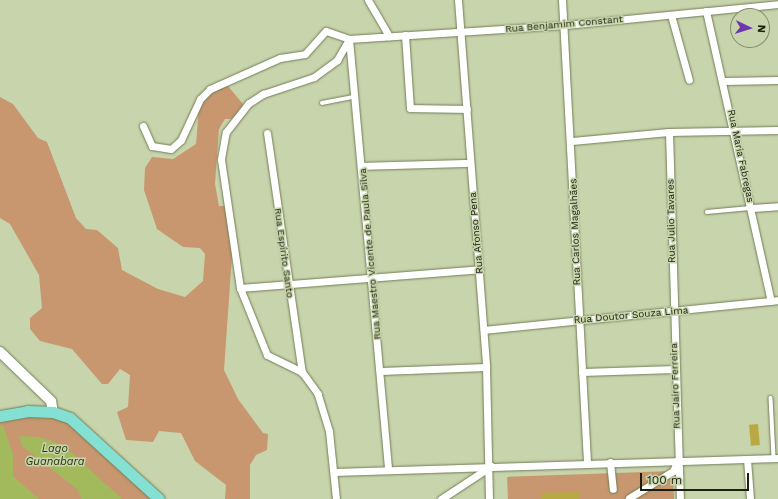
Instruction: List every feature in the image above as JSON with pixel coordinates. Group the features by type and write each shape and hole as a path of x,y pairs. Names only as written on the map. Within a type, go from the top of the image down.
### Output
{"main road":[{"path":"0,416 27,411 53,412 70,418 159,499"}],"street":[{"path":"368,0 389,36"},
{"name":"Rua Afonso Pena","path":"458,0 484,330 491,466 489,499"},
{"name":"Rua Carlos Magalhães","path":"562,0 565,25 572,141 578,320 587,463"},
{"name":"Rua Benjamim Constant","path":"348,39 565,25 778,4"},
{"name":"Rua Maria Fabregas","path":"706,11 724,80 752,208 775,301"},
{"path":"672,15 689,80"},
{"path":"143,126 152,146 171,149 181,140 200,99 210,89 280,58 305,54 326,31 348,39 327,68 314,77 263,94 239,113 226,132 221,159 240,288 267,355 302,372 322,402 334,472 336,499"},
{"path":"405,35 410,108 467,109"},
{"name":"Rua Maestro Vicente de Paula Silva","path":"348,39 381,371 388,469"},
{"path":"724,80 778,80"},
{"path":"572,141 669,132 778,130"},
{"name":"Rua Julio Tavares","path":"669,132 673,311"},
{"name":"Rua Espírito Santo","path":"267,133 302,372"},
{"path":"361,166 470,163"},
{"path":"752,208 778,206"},
{"path":"240,288 479,269"},
{"name":"Rua Doutor Souza Lima","path":"484,330 775,301"},
{"name":"Rua Jairo Ferreira","path":"673,311 680,499"},
{"path":"0,352 51,401 53,412"},
{"path":"381,371 486,367"},
{"path":"582,372 675,369"},
{"path":"334,472 388,469 776,458"},
{"path":"747,459 750,499"},
{"path":"629,498 673,471 678,461"},
{"path":"610,462 613,489"},
{"path":"441,499 491,466"}],"lane":[{"path":"322,103 354,97"},
{"path":"707,212 752,208"},
{"path":"771,398 776,458"}],"shaded area":[{"path":"211,85 228,86 243,104 242,109 231,119 225,119 219,129 215,184 219,206 225,206 232,256 224,370 238,399 263,433 268,434 267,450 256,455 250,465 250,499 225,499 226,485 195,461 181,433 159,431 153,442 126,440 117,412 128,407 130,375 120,369 108,384 102,384 72,349 40,341 30,329 30,318 42,308 39,275 10,224 0,218 0,97 13,104 38,138 47,142 76,218 86,229 97,230 118,248 122,270 158,289 185,297 203,281 205,254 200,248 183,247 157,229 144,190 145,168 152,157 173,159 196,144 200,95"},
{"path":"14,413 70,418 159,499 0,499 0,416"},
{"path":"673,471 674,499 508,499 507,477"}],"water":[{"name":"Lago Guanabara","path":"3,425 13,454 13,476 39,499 0,499 0,426"},
{"name":"Lago Guanabara","path":"19,436 40,437 64,446 122,499 81,499 78,490 22,446"}],"building":[{"path":"758,424 760,445 751,446 749,425"},
{"path":"579,492 579,499 542,499 542,493"}]}
